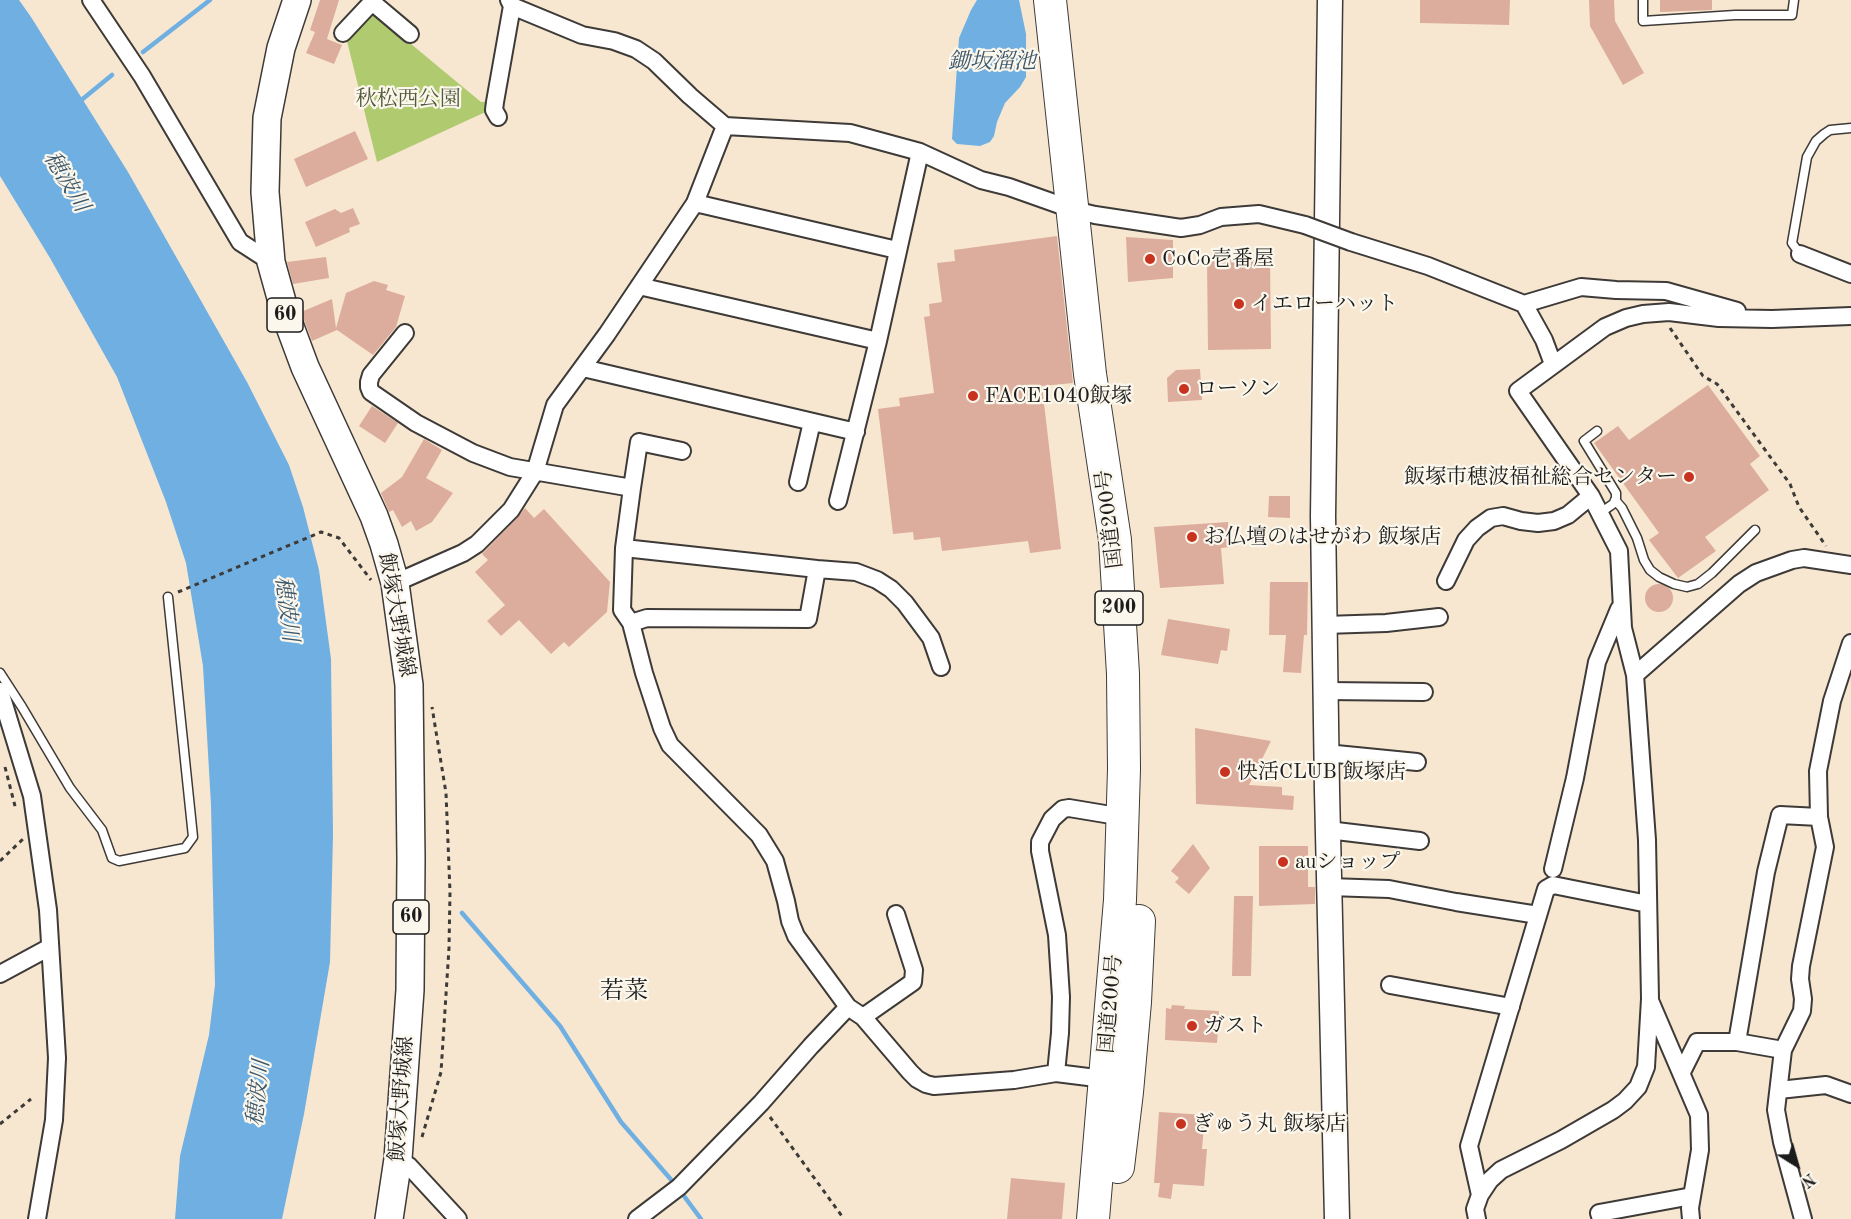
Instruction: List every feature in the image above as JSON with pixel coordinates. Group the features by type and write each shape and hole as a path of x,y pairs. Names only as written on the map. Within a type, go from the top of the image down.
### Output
{"highway":[{"name":"国道200号","path":"1050,0 1111,369 1128,498 1143,677 1146,789 1135,1002 1112,1219"},
{"name":"国道200号","path":"1071,0 1084,212 1090,374 1115,540 1123,674 1124,769 1120,900 1093,1219"}],"main road":[{"name":"飯塚大野城線","path":"297,0 281,48 267,118 264,192 271,262 286,316 305,367 374,516 384,544 384,583 409,685 410,990 403,1163 389,1219"}],"street":[{"path":"91,0 142,76 240,242 271,262"},
{"path":"1330,0 1323,482 1326,753 1337,1219"},
{"path":"343,33 373,1 410,34"},
{"path":"498,117 494,110 510,3 582,35 614,41 636,50 654,61 725,126 849,133 920,152 981,180 1084,212 1181,228 1221,218 1260,214 1305,225 1428,266 1524,304 1581,288 1666,291 1772,319"},
{"path":"384,583 463,553 477,543 511,510 535,472 555,405 583,368 695,203 725,126"},
{"path":"838,501 878,341 920,152"},
{"path":"695,203 897,250"},
{"path":"1800,254 1851,274"},
{"path":"639,286 878,341"},
{"path":"1524,304 1544,340 1553,364"},
{"path":"1477,1219 1475,1209 1480,1195 1490,1180 1501,1170 1561,1140 1613,1110 1638,1087 1646,1067 1650,999 1647,840 1635,675 1623,627 1619,551 1591,496 1518,391 1605,327 1643,314 1669,312 1711,318 1772,319 1851,316"},
{"path":"405,333 371,375 369,382 371,392 416,423 473,453 510,467 632,488"},
{"path":"583,368 856,432"},
{"path":"798,482 812,422"},
{"path":"682,451 639,442 624,548 622,610 630,623 662,729 670,745 759,835 774,861 796,936 848,1007 863,1017 910,1072 926,1084 934,1086 1014,1080 1056,1073 1104,1079"},
{"path":"1446,581 1467,540 1491,518 1503,516 1538,523 1554,521 1568,515 1591,496"},
{"path":"624,548 856,572 877,580 906,603 931,638 941,667"},
{"path":"1635,675 1739,584 1756,573 1804,558 1851,564"},
{"path":"630,623 647,618 808,619 817,569"},
{"path":"1553,869 1575,778 1598,662 1621,605"},
{"path":"1324,625 1386,623 1439,617"},
{"path":"1803,1219 1782,1142 1776,1110 1783,1050 1802,1011 1801,966 1825,847 1819,818 1818,771 1832,701 1851,643"},
{"path":"0,691 4,719 32,796 48,910 57,1058 54,1120 37,1219"},
{"path":"1326,691 1424,692"},
{"path":"1326,753 1417,762"},
{"path":"1056,1073 1060,1033 1057,935 1040,842 1052,819 1063,809 1123,817"},
{"path":"1737,1042 1766,872 1780,815 1819,818"},
{"path":"1328,830 1420,842"},
{"path":"1480,1195 1469,1146 1546,889 1553,885 1648,904"},
{"path":"1329,887 1389,889 1538,915"},
{"path":"863,1017 913,982 914,970 896,914"},
{"path":"0,974 50,947"},
{"path":"1390,985 1511,1007"},
{"path":"1650,999 1699,1115 1700,1150 1690,1208 1691,1219"},
{"path":"637,1219 679,1187 848,1007"},
{"path":"1682,1072 1697,1042 1737,1042 1783,1050"},
{"path":"1779,1090 1826,1085 1851,1094"},
{"path":"403,1163 458,1219"},
{"path":"1601,1219 1599,1213 1692,1196"}],"lane":[{"path":"1643,0 1643,21 1735,15 1792,15 1794,0"},
{"path":"1800,254 1792,243 1807,156 1816,141 1830,130 1851,128"},
{"path":"1597,431 1584,441 1616,493 1615,501 1600,513"},
{"path":"1615,501 1622,508 1650,570 1674,584 1687,586 1698,584 1755,530"},
{"path":"0,673 70,788 102,830 112,858 119,861 185,848 193,837 168,597"}],"path":[{"path":"1666,324 1703,376 1717,384 1790,484 1799,507 1830,552"},
{"path":"185,588 321,532 339,538 384,583"},
{"path":"403,1163 421,1141 441,1072 450,948 446,793 431,701"},
{"path":"3,761 18,816"},
{"path":"0,861 24,838"},
{"path":"0,1124 31,1099"},
{"path":"760,1103 844,1219"}],"green space":[{"name":"秋松西公園","path":"370,10 481,102 492,101 492,109 377,162 346,37"}],"water":[{"name":"穂波川","path":"0,0 19,0 31,17 128,172 247,382 289,465 303,507 319,570 331,659 333,835 330,962 304,1114 282,1219 175,1219 180,1156 209,1035 215,985 211,805 203,666 186,563 166,502 117,377 50,258 0,176"},
{"name":"鋤坂溜池","path":"977,0 1019,0 1026,34 1026,77 1005,103 990,142 980,146 957,144 952,139 959,38"}],"building":[{"path":"320,0 339,0 327,39 342,45 334,64 306,53 315,32 310,30"},
{"path":"1420,0 1510,0 1509,25 1420,23"},
{"path":"1589,0 1614,0 1615,21 1644,73 1623,85 1590,26"},
{"path":"1660,0 1712,0 1712,10 1660,12"},
{"path":"355,131 368,159 306,187 294,159"},
{"path":"353,208 360,224 349,228 350,232 316,247 305,222 335,209 341,213"},
{"name":"FACE1040飯塚","path":"1057,236 1073,383 1042,386 1061,549 1030,553 1028,541 942,551 940,537 914,540 913,532 893,534 878,409 900,406 899,398 934,393 924,317 930,316 929,304 942,302 937,263 955,261 954,250"},
{"name":"CoCo壱番屋","path":"1126,237 1173,240 1173,278 1128,282"},
{"path":"326,257 329,278 293,284 287,262"},
{"name":"イエローハット","path":"1270,258 1271,349 1208,350 1207,259"},
{"path":"374,281 388,285 386,290 405,296 396,327 373,355 337,330 312,341 301,312 332,299 336,328 346,293"},
{"name":"ローソン","path":"1200,369 1202,400 1168,402 1167,378 1176,370"},
{"name":"飯塚市穂波福祉総合センター","path":"1708,385 1760,456 1750,464 1769,490 1705,537 1716,551 1678,578 1649,540 1659,533 1594,443 1618,426 1629,440"},
{"path":"372,406 398,423 385,443 359,426"},
{"path":"424,439 442,450 426,478 453,493 432,522 416,531 411,521 402,527 393,510 389,512 381,493 402,477"},
{"path":"1269,496 1290,496 1290,518 1268,517"},
{"path":"525,508 534,518 544,509 610,582 607,612 569,647 564,642 551,654 519,620 501,636 487,621 505,605 475,572 488,560 482,554"},
{"path":"1228,522 1230,547 1221,548 1224,584 1160,588 1154,527"},
{"path":"1270,582 1308,582 1307,635 1304,635 1301,673 1283,672 1286,635 1269,635"},
{"path":"1659,584 1669,588 1673,598 1669,608 1659,612 1649,608 1645,598 1649,588"},
{"path":"1168,619 1230,629 1227,651 1221,650 1218,664 1161,655"},
{"name":"快活CLUB 飯塚店","path":"1195,728 1271,741 1249,785 1282,787 1282,795 1294,796 1293,810 1196,804"},
{"path":"1193,844 1210,868 1189,894 1175,882 1179,878 1171,871"},
{"path":"1259,846 1308,846 1308,887 1315,887 1315,904 1259,906"},
{"path":"1234,896 1253,896 1251,976 1232,976"},
{"name":"ガスト","path":"1172,1005 1185,1006 1184,1009 1219,1011 1217,1043 1165,1040 1166,1008 1171,1009"},
{"path":"1159,1112 1205,1115 1202,1149 1207,1149 1204,1186 1173,1184 1171,1199 1158,1197 1160,1183 1154,1183"},
{"path":"1011,1178 1065,1183 1062,1219 1007,1219"}],"waterway":[{"path":"143,52 210,0"},
{"path":"79,102 112,75"},
{"path":"462,913 560,1026 621,1122 674,1183"},
{"path":"681,1192 701,1219"}],"place":[{"name":"CoCo壱番屋","path":"1150,259"},
{"name":"イエローハット","path":"1239,304"},
{"name":"ローソン","path":"1184,389"},
{"name":"FACE1040飯塚","path":"973,396"},
{"name":"飯塚市穂波福祉総合センター","path":"1689,477"},
{"name":"お仏壇のはせがわ 飯塚店","path":"1192,537"},
{"name":"快活CLUB 飯塚店","path":"1225,772"},
{"name":"auショップ","path":"1283,862"},
{"name":"ガスト","path":"1192,1026"},
{"name":"ぎゅう丸 飯塚店","path":"1181,1124"}],"district":[{"name":"若菜","path":"624,992"}]}
